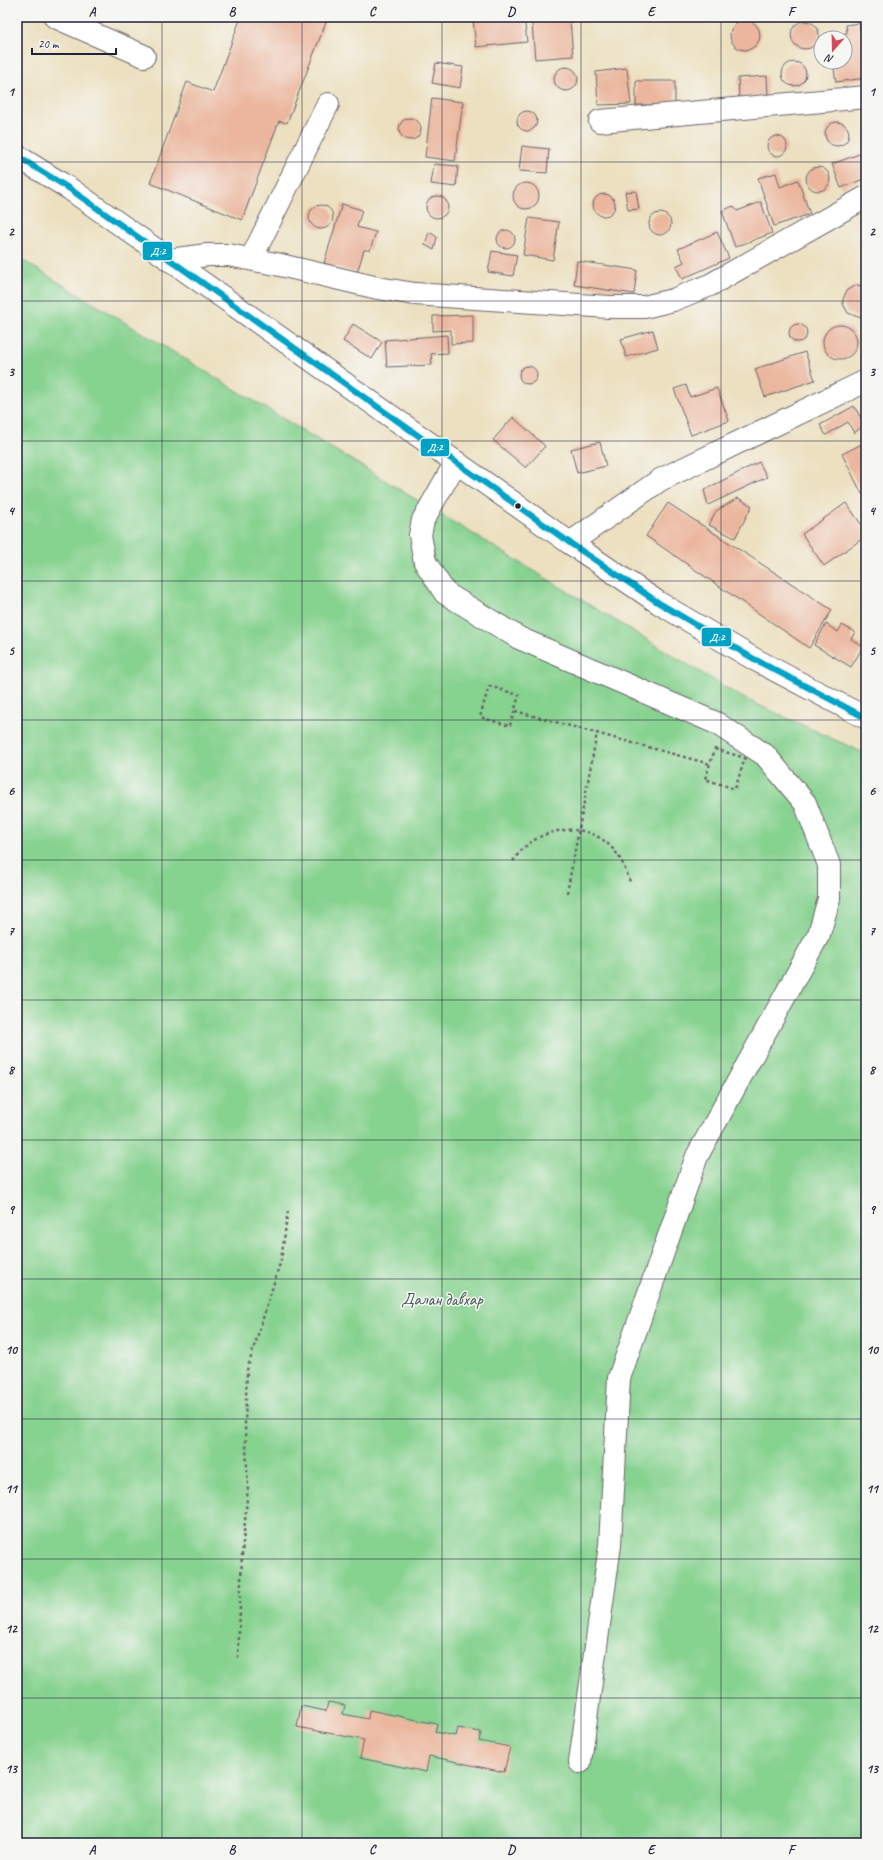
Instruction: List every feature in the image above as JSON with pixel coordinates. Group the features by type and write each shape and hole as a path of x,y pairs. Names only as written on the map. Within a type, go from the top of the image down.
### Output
{"street":[{"path":"55,17 144,56"},
{"path":"600,121 866,97"},
{"path":"251,259 328,104"},
{"path":"17,156 70,189 570,543 659,603 747,655 865,717"},
{"path":"169,260 208,255 251,259 378,288 415,294 609,307 644,307 674,300 710,285 866,197"},
{"path":"570,543 660,480 866,381"},
{"path":"456,462 424,520 420,535 425,562 445,593 520,638 716,723 765,755 805,803 830,865 829,899 819,934 697,1156 620,1378 610,1544 580,1762"}],"path":[{"path":"489,686 519,695 515,711 510,726 480,717 489,686"},
{"path":"515,711 710,764"},
{"path":"567,893 598,733"},
{"path":"715,749 745,758 735,789 705,779 710,764 715,749"},
{"path":"513,861 526,845 542,835 561,829 579,830 598,836 613,849 623,864 631,884"},
{"path":"238,1658 242,1554 248,1487 245,1425 247,1370 281,1260 288,1211"}],"green space":[{"name":"Далан давхар","path":"17,257 743,698 866,754 866,1843 17,1843"}],"building":[{"path":"241,17 328,17 287,123 279,121 242,220 150,183 187,82 213,92"},
{"path":"502,17 524,17 527,42 476,47 473,20"},
{"path":"570,20 573,56 535,59 532,23"},
{"path":"745,20 751,21 759,29 759,41 751,49 745,50 739,49 731,41 730,35 731,29 739,21"},
{"path":"805,21 815,25 818,30 813,30 813,46 805,49 795,45 791,35 795,25"},
{"path":"859,23 861,35 866,35 866,78 836,82 834,70 853,70 853,30 847,30 846,25"},
{"path":"794,62 799,63 805,69 805,79 799,85 794,86 789,85 783,79 782,74 783,69 789,63"},
{"path":"436,63 463,67 460,88 432,83"},
{"path":"566,67 575,70 578,79 575,88 566,91 557,88 554,79 557,70"},
{"path":"627,68 631,104 598,105 596,72"},
{"path":"767,76 768,98 739,99 738,78"},
{"path":"636,81 675,81 675,105 636,105"},
{"path":"432,98 463,102 455,161 425,157"},
{"path":"527,111 534,114 537,121 534,128 527,131 520,128 517,121 520,114"},
{"path":"410,118 418,121 421,129 418,137 410,140 402,137 399,129 402,121"},
{"path":"837,122 846,125 849,134 846,143 837,146 828,143 825,134 828,125"},
{"path":"777,136 784,139 787,146 784,153 777,156 770,153 767,146 770,139"},
{"path":"522,146 549,149 547,173 519,171"},
{"path":"862,153 866,163 866,178 841,188 832,164"},
{"path":"434,164 458,166 456,187 431,184"},
{"path":"818,167 827,170 830,179 827,188 818,191 809,188 806,179 809,170"},
{"path":"776,173 780,187 798,180 810,214 774,226 758,178"},
{"path":"526,183 535,187 539,196 535,205 526,209 517,205 513,196 517,187"},
{"path":"636,191 639,209 628,210 625,192"},
{"path":"604,194 608,195 614,201 614,209 608,215 604,216 600,215 594,209 593,205 594,201 600,195"},
{"path":"437,196 445,199 448,207 445,215 437,218 429,215 426,207 429,199"},
{"path":"761,202 772,233 735,247 722,211 733,206 737,211"},
{"path":"342,204 362,210 357,227 376,232 370,250 364,250 357,273 324,263"},
{"path":"321,205 330,208 333,217 330,226 321,229 312,226 309,217 312,208"},
{"path":"660,213 668,216 671,224 668,232 660,235 652,232 649,224 652,216"},
{"path":"529,218 559,222 553,260 523,255"},
{"path":"506,230 512,233 515,239 512,245 506,248 500,245 497,239 500,233"},
{"path":"429,232 437,237 434,250 425,245"},
{"path":"717,232 729,258 682,279 676,266 684,262 678,249"},
{"path":"492,251 517,255 513,276 488,272"},
{"path":"577,261 637,270 634,294 574,285"},
{"path":"857,285 866,287 866,315 858,317 848,313 843,304 843,299 847,290"},
{"path":"473,315 473,343 451,344 451,330 433,331 433,316"},
{"path":"353,324 382,342 372,359 343,341"},
{"path":"794,324 802,324 807,329 805,340 802,342 794,342 789,337 789,329"},
{"path":"837,325 843,325 847,326 854,332 857,342 856,349 850,356 843,359 837,359 833,358 826,352 823,345 823,339 824,335 830,328"},
{"path":"653,330 658,348 626,357 621,339"},
{"path":"447,335 448,353 431,354 432,365 387,367 385,340"},
{"path":"805,352 815,380 765,397 755,369"},
{"path":"524,366 532,366 537,371 535,382 532,384 524,384 519,379 519,371"},
{"path":"686,385 690,397 717,388 729,421 691,435 674,389"},
{"path":"854,406 865,425 854,433 848,422 826,435 820,425"},
{"path":"513,417 545,446 526,468 493,440"},
{"path":"600,442 606,466 577,473 571,449"},
{"path":"866,442 866,493 862,494 842,454"},
{"path":"759,462 767,477 708,505 704,490"},
{"path":"738,498 752,506 735,538 709,525 716,511"},
{"path":"668,503 832,610 809,648 646,536"},
{"path":"846,503 866,531 866,536 824,566 802,534"},
{"path":"826,624 838,632 842,625 855,632 851,639 863,647 851,667 814,645"},
{"path":"328,1702 345,1705 343,1714 368,1719 369,1710 437,1724 435,1732 456,1736 458,1728 481,1732 479,1741 510,1747 504,1772 429,1756 426,1772 360,1758 364,1740 297,1727 301,1706 326,1711"}],"transit line":[{"name":"Д:2","path":"17,156 70,189 570,543 659,603 754,659 866,718"}]}
